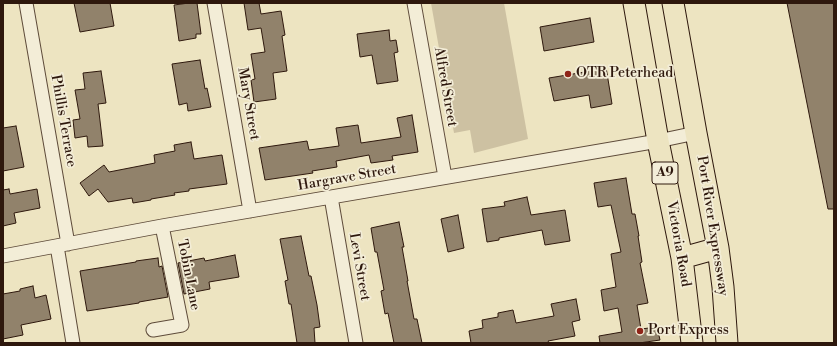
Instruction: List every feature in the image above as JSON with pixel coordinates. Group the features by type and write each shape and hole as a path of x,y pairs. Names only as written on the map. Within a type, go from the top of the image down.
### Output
{"highway":[{"name":"Victoria Road","path":"634,3 658,141 682,258 692,343"},
{"path":"673,3 696,133"},
{"name":"Port River Expressway","path":"696,133 718,248 724,288 727,343"},
{"path":"682,258 718,248"}],"street":[{"name":"Phillis Terrace","path":"26,3 62,245 73,343"},
{"name":"Mary Street","path":"214,3 250,211"},
{"name":"Alfred Street","path":"414,3 445,177"},
{"name":"Hargrave Street","path":"3,256 162,226 658,141 696,133"},
{"name":"Levi Street","path":"331,197 356,343"},
{"name":"Tobin Lane","path":"153,330 182,325 162,226"}],"shaded area":[{"path":"431,3 504,3 528,139 474,153 470,130 454,133"}],"building":[{"path":"74,3 110,3 114,26 80,32"},
{"path":"197,3 201,34 196,34 196,38 179,41 174,5"},
{"path":"244,3 259,3 261,14 281,11 285,35 282,36 287,71 273,73 276,99 254,102 251,80 255,79 251,54 265,52 261,28 248,30"},
{"path":"787,3 834,3 834,209 828,209"},
{"path":"590,18 594,42 544,51 540,27"},
{"path":"389,30 390,41 396,40 398,52 394,53 398,81 377,84 372,55 360,57 357,34"},
{"path":"200,60 205,89 207,88 211,107 188,111 187,103 179,105 172,64"},
{"path":"606,67 612,104 591,108 589,95 554,101 549,78 585,72 584,70"},
{"path":"101,71 106,103 98,104 103,146 88,147 87,136 75,138 73,120 80,119 75,90 85,89 83,73"},
{"path":"412,115 418,152 392,156 393,160 371,163 369,155 336,161 337,167 312,171 313,173 265,180 259,148 307,141 309,150 339,146 336,128 358,125 361,143 401,137 397,118"},
{"path":"16,126 24,167 3,171 3,128"},
{"path":"191,142 194,159 222,155 227,184 189,189 189,191 174,193 175,195 133,203 132,198 108,202 98,189 89,196 80,183 104,165 109,172 155,163 154,155 175,151 174,145"},
{"path":"626,178 632,214 635,214 639,236 642,262 640,263 648,303 637,305 641,329 657,327 660,340 639,343 600,343 599,336 622,332 618,308 604,311 601,290 616,287 611,254 621,252 611,205 598,207 594,183"},
{"path":"9,189 10,194 37,189 40,208 14,213 16,223 3,226 3,190"},
{"path":"527,197 531,215 565,210 570,241 545,245 542,230 499,238 499,240 487,242 482,209 505,206 504,202"},
{"path":"458,215 464,248 448,252 441,219"},
{"path":"399,222 414,319 417,319 422,343 394,343 388,313 385,314 381,291 384,290 371,228"},
{"path":"301,236 309,276 311,276 320,327 314,328 315,343 297,343 291,304 289,304 285,281 288,280 280,239"},
{"path":"235,255 239,277 209,282 210,289 184,294 178,263 204,258 205,261"},
{"path":"158,258 159,267 162,266 168,297 87,311 80,271"},
{"path":"33,286 35,298 46,295 51,319 21,325 23,335 3,339 3,294 20,291 20,289"},
{"path":"576,299 580,320 572,322 575,336 548,341 549,343 471,343 469,331 483,328 482,320 498,317 498,313 513,310 516,323 554,316 551,304"}],"place":[{"name":"OTR Peterhead","path":"568,74"},
{"name":"Port Express","path":"640,331"}]}
